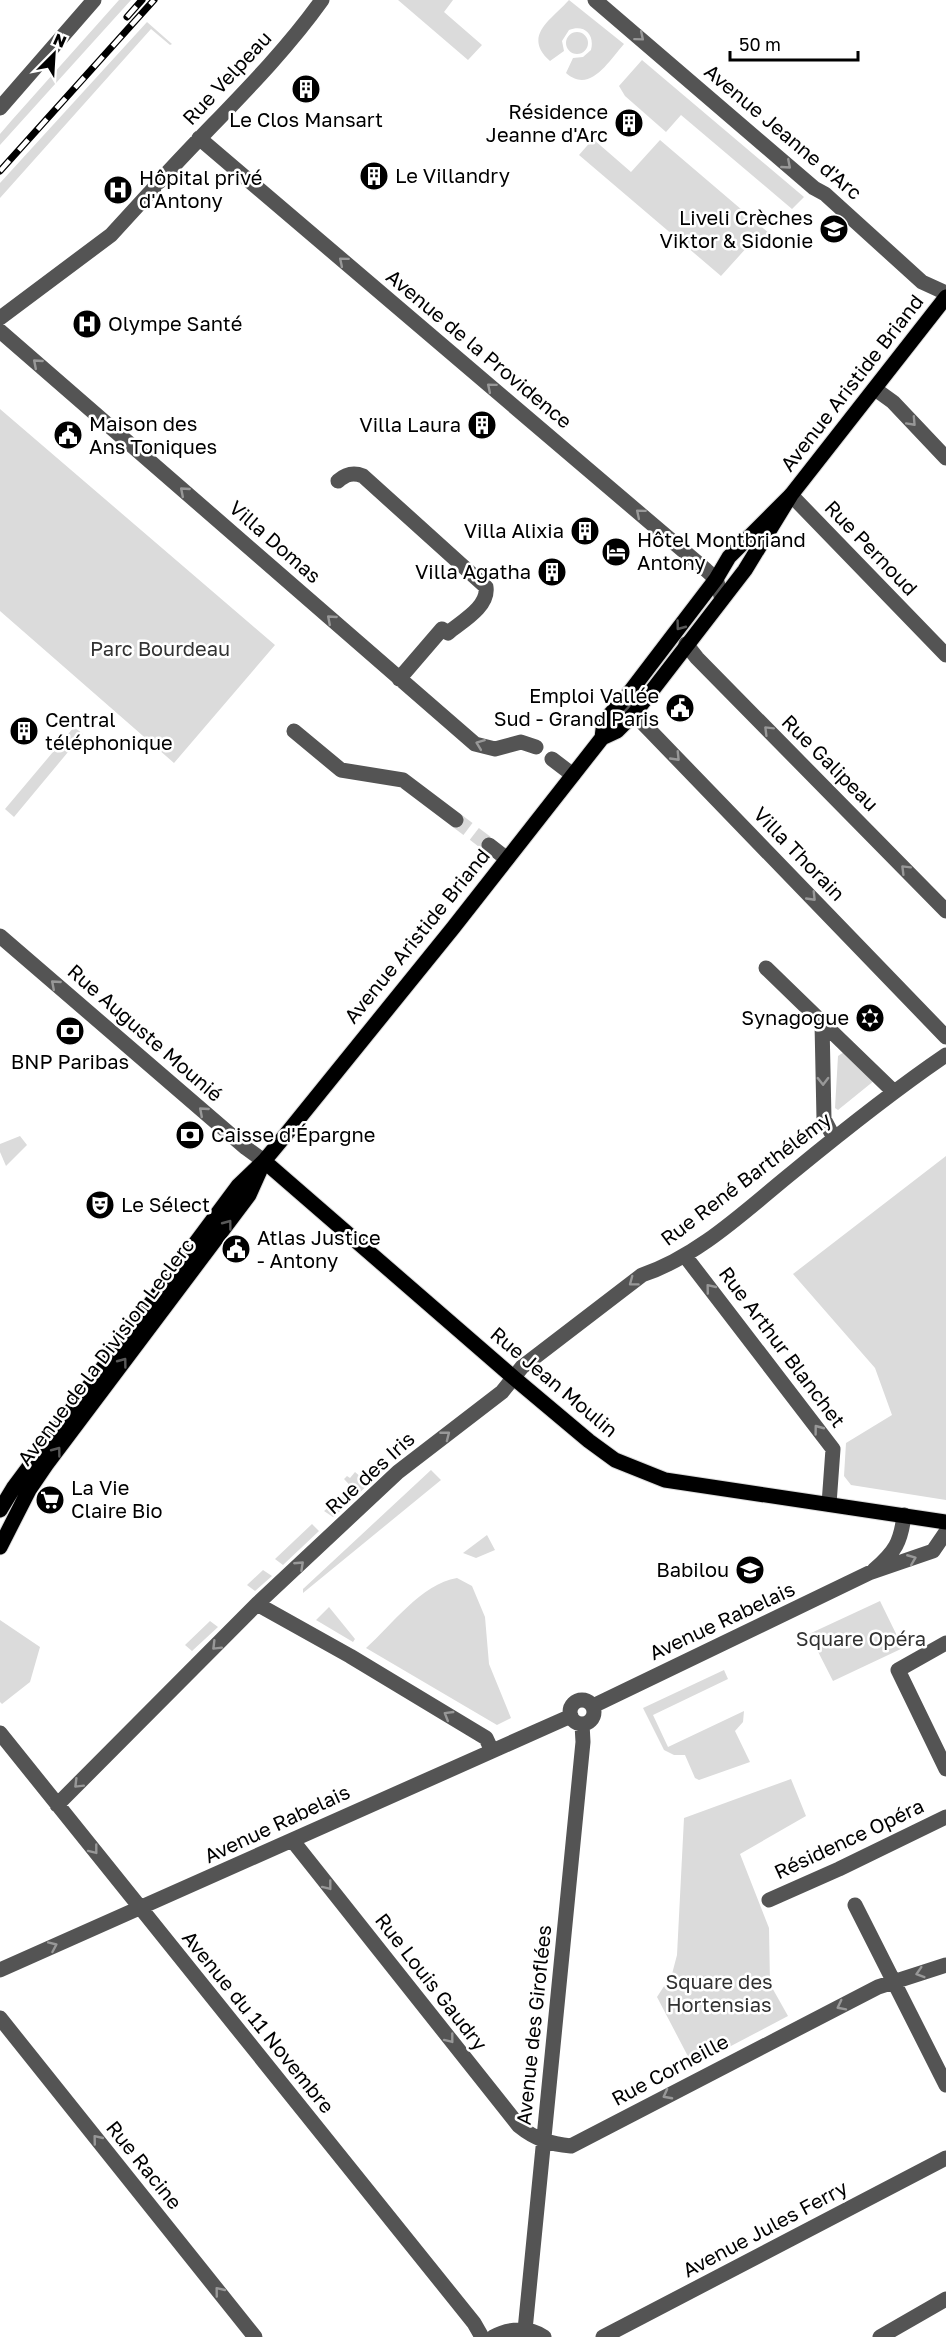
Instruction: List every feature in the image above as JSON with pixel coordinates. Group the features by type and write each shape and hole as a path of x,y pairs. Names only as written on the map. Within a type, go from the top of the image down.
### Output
{"main road":[{"name":"Avenue Aristide Briand","path":"602,738 603,720 626,697 716,579 729,557 791,495 946,295"},
{"name":"Avenue Aristide Briand","path":"264,1161 602,738 617,731 634,714 745,570 791,495"},
{"name":"Rue Jean Moulin","path":"264,1161 589,1442 615,1460 665,1480 946,1522"},
{"name":"Avenue de la Division Leclerc","path":"0,1510 14,1487 163,1284 238,1186 264,1161"},
{"name":"Avenue de la Division Leclerc","path":"0,1547 29,1490 249,1196 264,1161"}],"street":[{"path":"0,108 94,0"},
{"name":"Rue Velpeau","path":"0,318 111,235 255,80 307,22 322,0"},
{"name":"Avenue Jeanne d'Arc","path":"595,0 813,188 825,194 922,282 946,295"},
{"name":"Avenue de la Providence","path":"199,138 716,579"},
{"name":"Villa Domas","path":"0,331 475,744 495,749 521,742 536,747"},
{"path":"875,389 897,406 946,458"},
{"path":"338,481 344,476 353,474 363,476 486,587 486,597 481,604 448,633 442,629 399,679"},
{"name":"Rue Pernoud","path":"791,495 946,655"},
{"path":"716,579 722,599"},
{"name":"Rue Galipeau","path":"686,644 697,658 946,911"},
{"name":"Villa Thorain","path":"626,697 634,714 946,1037"},
{"path":"294,731 341,770 403,780 456,820"},
{"path":"552,759 573,776"},
{"path":"489,845 507,859"},
{"name":"Rue Auguste Mounié","path":"0,936 264,1161"},
{"path":"766,968 893,1091"},
{"path":"822,1023 824,1119 834,1138"},
{"name":"Rue René Barthélémy","path":"514,1378 522,1367 642,1275 661,1269 685,1256 893,1091 946,1055"},
{"name":"Rue Arthur Blanchet","path":"685,1256 833,1449 829,1504"},
{"name":"Rue des Iris","path":"57,1805 257,1604 398,1472 502,1392 514,1378"},
{"name":"Avenue Rabelais","path":"870,1574 896,1548 902,1531 904,1515"},
{"name":"Avenue Rabelais","path":"0,1970 492,1750 576,1720 592,1718 593,1706 762,1623 870,1574 933,1551 946,1532"},
{"path":"257,1604 340,1650 486,1738 492,1750"},
{"path":"946,1643 898,1670 946,1769"},
{"name":"Avenue des Giroflées","path":"525,2330 584,1732 576,1720"},
{"name":"Avenue du 11 Novembre","path":"0,1733 474,2323 482,2337"},
{"name":"Résidence Opéra","path":"769,1900 946,1817"},
{"name":"Rue Louis Gaudry","path":"292,1840 519,2126 544,2142"},
{"path":"855,1905 946,2085"},
{"name":"Rue Corneille","path":"544,2142 571,2146 729,2062 894,1981 946,1965"},
{"name":"Rue Racine","path":"0,2018 255,2337"},
{"name":"Avenue Jules Ferry","path":"603,2337 946,2158"},
{"path":"880,2337 946,2299"},
{"path":"493,2337 510,2330 525,2330 544,2337"}],"green space":[{"path":"119,0 131,0 0,145 0,134"},
{"path":"398,0 453,0 444,12 482,45 468,60"},
{"path":"569,0 624,44 605,67 591,78 583,80 575,79 566,73 573,58 583,57 591,50 590,35 584,29 569,30 562,41 564,51 550,61 542,52 539,44 542,29"},
{"path":"147,22 172,44 170,45 151,29 0,198 0,183"},
{"path":"577,32 585,35 588,43 585,51 577,54 569,51 566,43 569,35"},
{"path":"642,60 804,197 792,209 681,115 666,132 625,96 619,86"},
{"path":"593,139 631,172 660,140 770,234 756,250 749,245 721,276 579,155"},
{"name":"Parc Bourdeau","path":"0,409 275,645 174,763 0,611"},
{"path":"74,727 83,734 14,817 5,809"},
{"path":"844,1052 875,1080 838,1110 835,1108 838,1056"},
{"path":"20,1136 27,1145 6,1166 0,1152 0,1144"},
{"path":"946,1156 946,1500 851,1485 844,1476 846,1443 892,1415 875,1368 793,1274"},
{"path":"431,1470 441,1480 303,1593 303,1589"},
{"path":"355,1472 369,1484 358,1494 344,1479 347,1476 350,1478"},
{"path":"348,1492 354,1499 333,1517 324,1511"},
{"path":"312,1524 319,1531 283,1565 275,1559"},
{"path":"487,1535 495,1550 476,1558 463,1553"},
{"path":"263,1570 272,1576 255,1591 247,1585"},
{"path":"457,1578 472,1586 485,1617 489,1664 511,1718 497,1725 366,1648 419,1597 431,1588"},
{"name":"Square Opéra","path":"880,1601 903,1648 833,1681 809,1634"},
{"path":"329,1607 355,1639 353,1642 316,1620"},
{"path":"0,1620 40,1647 30,1682 2,1704 0,1702"},
{"path":"210,1621 218,1627 192,1651 185,1645"},
{"path":"724,1670 728,1679 653,1715 668,1747 744,1711 743,1722 735,1731 750,1762 699,1780 695,1778 685,1755 674,1755 664,1750 643,1708"},
{"name":"Square des Hortensias","path":"791,1779 806,1816 740,1854 769,1928 770,1984 788,2016 693,2066 657,1997 672,1974 677,1955 684,1818"}],"tunnel":[{"path":"456,820 489,845"}],"railway":[{"path":"127,17 142,0"},
{"path":"0,171 154,0"}],"place":[{"name":"Le Clos Mansart","path":"306,89"},
{"name":"Résidence Jeanne d'Arc","path":"629,123"},
{"name":"Le Villandry","path":"374,176"},
{"name":"Hôpital privé d'Antony","path":"118,190"},
{"name":"Liveli Crèches Viktor & Sidonie","path":"834,229"},
{"name":"Olympe Santé","path":"87,324"},
{"name":"Villa Laura","path":"482,425"},
{"name":"Maison des Ans Toniques","path":"68,435"},
{"name":"Villa Alixia","path":"585,531"},
{"name":"Hôtel Montbriand Antony","path":"616,552"},
{"name":"Villa Agatha","path":"552,572"},
{"name":"Emploi Vallée Sud - Grand Paris","path":"680,708"},
{"name":"Central téléphonique","path":"24,731"},
{"name":"Synagogue","path":"870,1018"},
{"name":"BNP Paribas","path":"70,1031"},
{"name":"Caisse d'Épargne","path":"190,1135"},
{"name":"Le Sélect","path":"100,1205"},
{"name":"Atlas Justice - Antony","path":"236,1249"},
{"name":"La Vie Claire Bio","path":"50,1500"},
{"name":"Babilou","path":"750,1570"}]}
